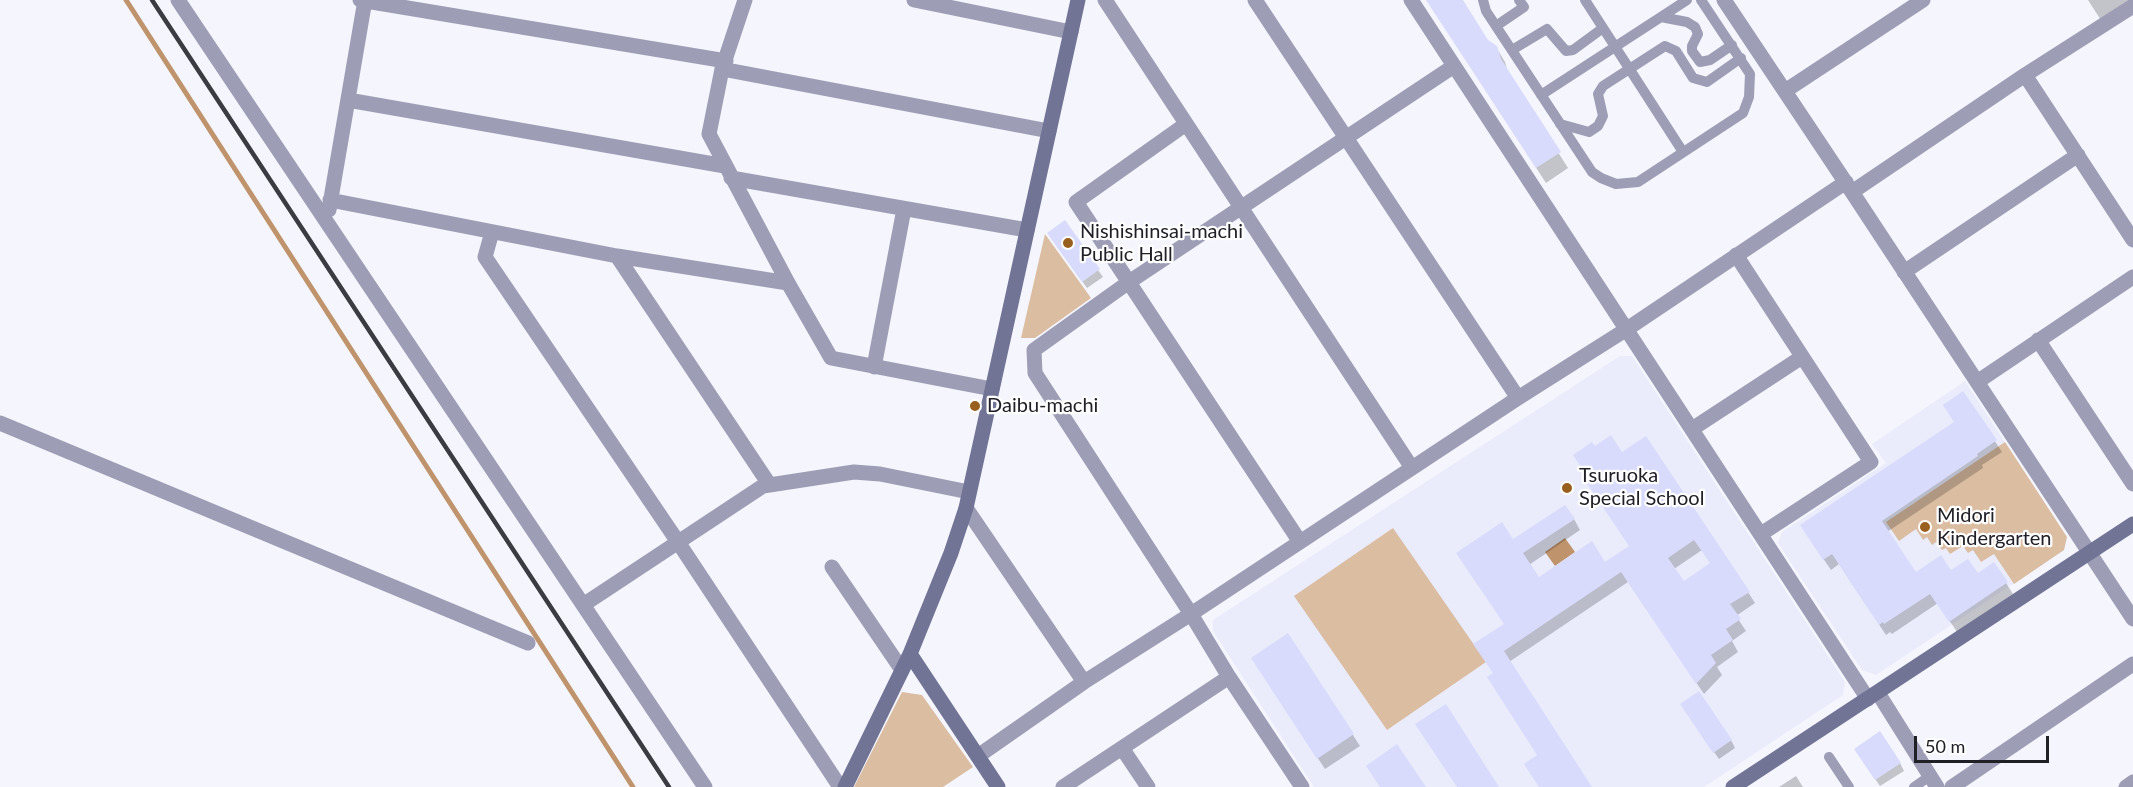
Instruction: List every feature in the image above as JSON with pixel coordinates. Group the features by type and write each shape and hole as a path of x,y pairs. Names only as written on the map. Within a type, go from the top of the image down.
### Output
{"street":[{"path":"178,0 705,787"},
{"path":"327,221 364,0 724,65 1049,131"},
{"path":"745,0 724,65 709,135 831,358 992,389"},
{"path":"914,0 1071,32"},
{"path":"845,787 910,654 948,561 966,508 1078,0"},
{"path":"1105,0 1413,468"},
{"path":"1255,0 1518,398"},
{"path":"1411,0 1761,534 1934,782"},
{"path":"1724,0 2133,620"},
{"path":"1785,91 1923,0"},
{"path":"978,756 1084,682 1627,329 1736,255 1849,187 2133,6"},
{"path":"1302,787 1035,373 1034,350 1129,282 1454,66"},
{"path":"2025,75 2133,240"},
{"path":"348,100 728,172 904,209 1027,230"},
{"path":"1186,124 1076,202 1300,542"},
{"path":"1904,272 2078,155"},
{"path":"330,200 617,256 788,283"},
{"path":"874,367 904,209"},
{"path":"492,232 485,257 840,787"},
{"path":"1736,255 1871,462 1761,534"},
{"path":"617,256 769,484"},
{"path":"1977,382 2133,277"},
{"path":"2038,340 2133,484"},
{"path":"1692,429 1802,357"},
{"path":"0,423 528,643"},
{"path":"583,605 769,484 863,473 909,479 969,492"},
{"path":"966,508 1084,682"},
{"path":"1733,787 2133,524"},
{"path":"832,567 902,670"},
{"path":"910,654 998,787"},
{"path":"1952,787 2133,664"},
{"path":"1063,787 1229,677"},
{"path":"1122,748 1148,787"},
{"path":"2126,787 2133,782"}],"lane":[{"path":"1481,0 1486,11 1593,172 1617,184 1638,182 1743,113 1749,97 1750,74 1701,0"},
{"path":"1496,26 1524,7 1519,0"},
{"path":"1585,0 1683,152"},
{"path":"1541,95 1687,0"},
{"path":"1661,17 1688,21 1695,27 1698,34 1692,51 1700,62 1710,60 1732,45"},
{"path":"1512,50 1547,29 1566,51 1573,50 1603,28"},
{"path":"1560,124 1589,132 1598,126 1603,116 1598,94 1603,86 1665,46 1676,51 1693,78 1707,82 1741,58"},
{"path":"1829,758 1849,787"},
{"path":"1914,787 1934,782"}],"shaded area":[{"path":"1045,234 1091,298 1035,338 1021,338"},
{"name":"Tsuruoka Special School","path":"1620,356 1632,356 1845,682 1843,695 1704,787 1314,787 1213,631 1213,620"},
{"name":"Midori Kindergarten","path":"1965,381 2067,537 2064,550 1876,675 1862,670 1778,543 1782,532 1886,463 1872,444"},
{"path":"2005,442 2067,537 2064,550 2014,584 1994,554 1981,562 1973,550 1968,553 1963,546 1950,554 1946,548 1942,550 1936,542 1932,545 1927,537 1923,540 1916,529 1899,541 1886,522"},
{"path":"1393,528 1486,662 1387,730 1294,596"},
{"path":"1565,538 1575,552 1555,566 1545,552"},
{"path":"902,692 922,695 973,767 943,787 854,787"}],"building":[{"path":"1426,0 1463,0 1488,40 1497,46 1501,59 1561,152 1536,168"},
{"name":"Nishishinsai-machi Public Hall","path":"1065,220 1100,269 1082,282 1047,233"},
{"path":"1963,391 1997,440 1977,454 1978,456 1882,521 1916,572 1941,555 1951,570 1968,559 1978,573 1994,562 2008,582 1949,622 1930,594 1879,625 1832,554 1823,560 1800,525 1954,422 1943,405"},
{"path":"1611,435 1622,452 1646,436 1750,592 1730,604 1741,619 1726,629 1733,640 1711,655 1716,663 1696,684 1621,572 1504,651 1592,787 1539,787 1524,764 1537,755 1487,677 1493,673 1473,644 1504,624 1456,553 1502,522 1513,539 1565,505 1575,519 1523,553 1539,577 1592,541 1605,562 1629,546 1582,476 1585,473 1573,455 1592,442 1595,446","holes":["1694,540 1710,563 1684,581 1668,558"]},
{"path":"1288,633 1354,734 1317,759 1251,658"},
{"path":"1699,691 1732,740 1713,753 1680,704"},
{"path":"1446,704 1499,787 1457,787 1415,724"},
{"path":"1880,731 1901,763 1875,780 1854,749"},
{"path":"1397,744 1426,787 1380,787 1366,766"}],"waterway":[{"path":"126,0 633,787"}],"railway":[{"path":"152,0 669,787"}],"place":[{"name":"Nishishinsai-machi Public Hall","path":"1068,243"},
{"name":"Daibu-machi","path":"975,406"},
{"name":"Tsuruoka Special School","path":"1567,488"},
{"name":"Midori Kindergarten","path":"1925,527"}]}
